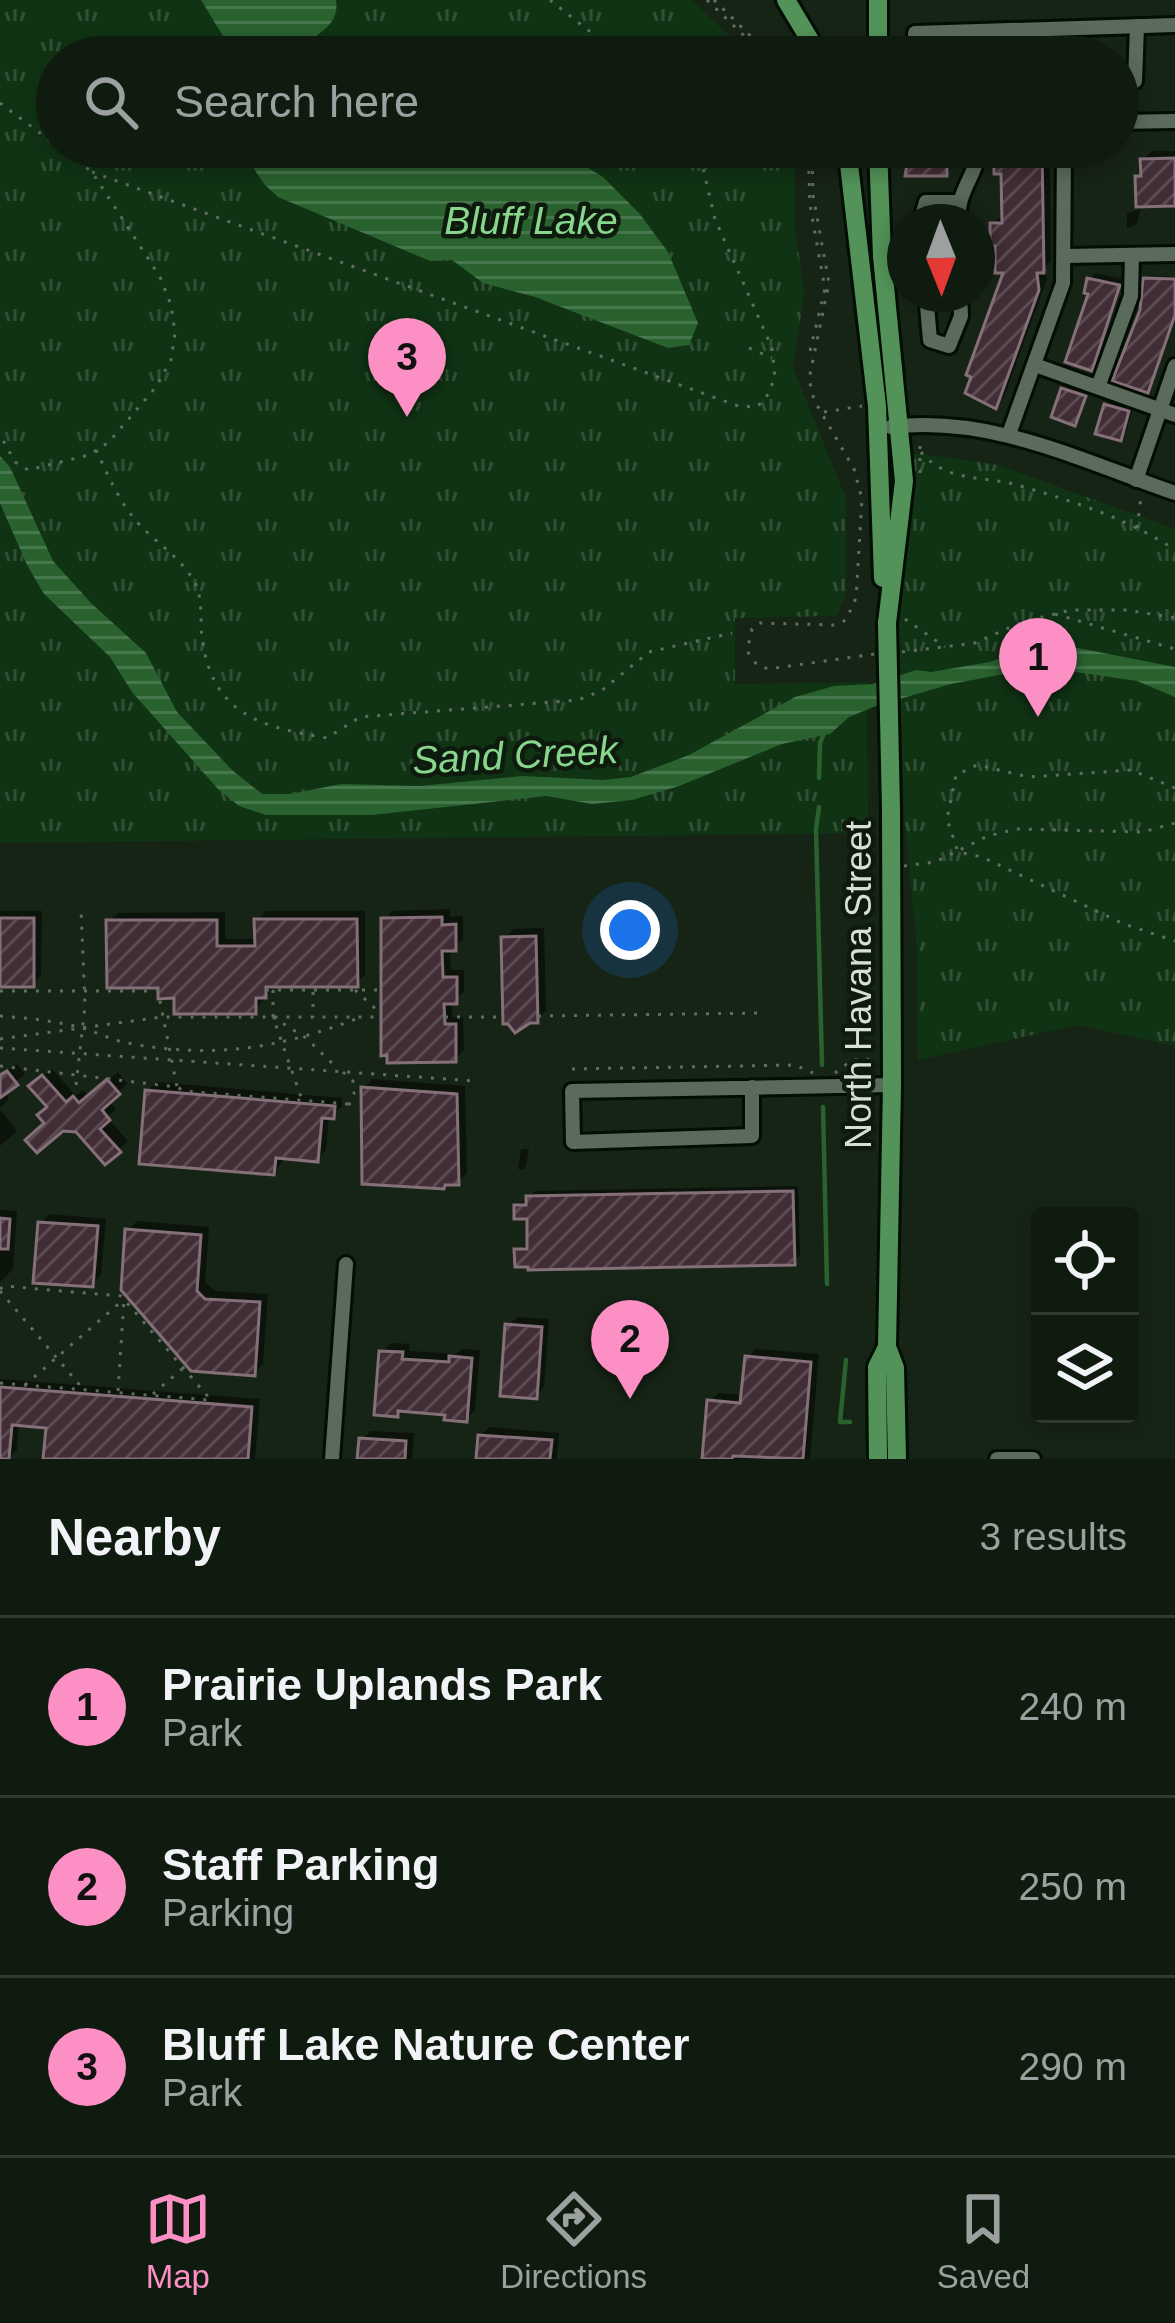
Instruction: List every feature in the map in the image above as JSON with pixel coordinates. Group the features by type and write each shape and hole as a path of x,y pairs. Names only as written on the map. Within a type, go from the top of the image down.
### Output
{"main road":[{"path":"786,0 807,36"},
{"path":"878,0 878,36"},
{"name":"North Havana Street","path":"850,168 878,428 892,621 887,1347 896,1368 897,1459"},
{"name":"North Havana Street","path":"879,168 903,496 892,621"},
{"name":"North Havana Street","path":"878,1459 877,1367 887,1347"}],"street":[{"path":"915,36 1175,25"},
{"path":"1137,26 1137,36"},
{"path":"1139,122 1175,122"},
{"path":"925,204 957,202 974,168"},
{"path":"1010,434 1059,298 1065,256 1064,168"},
{"path":"1065,256 1175,254"},
{"path":"1097,387 1132,296 1132,255"},
{"path":"928,312 930,340 950,346 961,312"},
{"path":"1035,364 1167,413"},
{"path":"1136,480 1167,413 1175,366"},
{"path":"878,428 958,424 1010,434 1175,493"},
{"path":"752,1088 752,1136 572,1142 572,1091 892,1085"},
{"path":"332,1459 346,1264"},
{"path":"997,1459 1033,1459"}],"path":[{"path":"550,0 595,36"},
{"path":"710,0 747,36"},
{"path":"0,103 36,132"},
{"path":"85,168 738,406 756,406 765,400 775,378 773,358 764,327 715,219 703,168"},
{"path":"810,168 810,205 825,289 809,347 810,386 859,483 856,598 845,620 835,625 760,623 752,629 747,651 757,665 768,669 881,653"},
{"path":"0,435 16,462 28,470 96,450 109,442 156,387 172,360 171,304 160,278 92,172"},
{"path":"749,347 773,358"},
{"path":"822,413 863,406"},
{"path":"96,450 136,521 180,561 198,588 203,644 224,700 241,714 301,734 327,738 360,717 578,700 601,691 649,652 732,633"},
{"path":"921,450 952,475 1014,484 1097,510 1175,550"},
{"path":"1136,480 1142,494 1137,528"},
{"path":"903,652 975,643 1054,614 1108,608 1175,618"},
{"path":"1054,614 1175,649"},
{"path":"892,621 914,621 928,639 946,648"},
{"path":"958,852 947,819 952,785 964,769 989,766 1029,777 1131,770 1175,788"},
{"path":"903,866 934,862 988,836 1016,829 1144,832 1175,823"},
{"path":"958,852 982,857 1124,924 1175,941"},
{"path":"76,1085 85,991 81,908"},
{"path":"0,1039 162,1017 380,1015 355,989"},
{"path":"302,1101 272,1017 270,990 379,989"},
{"path":"313,990 313,1017"},
{"path":"0,991 158,991 177,1087"},
{"path":"0,1003 2,1016 83,1028 126,1042 233,1052 305,1038 361,1017"},
{"path":"538,1016 761,1013"},
{"path":"0,1066 184,1091 348,1106 352,1081 305,1038 272,1017"},
{"path":"445,1017 503,1017"},
{"path":"0,1048 475,1081"},
{"path":"572,1069 795,1065 823,1074 841,1071 852,1060 876,1059"},
{"path":"0,1383 118,1393 211,1400 124,1300 4,1286 0,1290 85,1390"},
{"path":"24,1385 124,1300"},
{"path":"118,1393 124,1300"},
{"path":"151,1395 183,1368"}],"green space":[{"path":"0,0 692,0 729,36 36,36 36,168 795,168 795,225 804,294 793,368 846,498 846,596 836,616 735,618 735,684 867,682 868,833 0,843"},
{"path":"914,453 998,465 1175,529 1175,1046 1078,1025 918,1060 917,947 904,815 898,619 914,506"}],"water":[{"path":"201,0 336,0 334,18 316,36 223,36"},
{"name":"Bluff Lake","path":"253,168 588,168 639,213 668,252 698,323 689,345 668,348 535,297 483,283 452,260 430,261 278,197"},
{"path":"0,456 10,467 53,561 146,653 177,712 262,794 341,784 419,786 523,776 631,777 689,755 795,697 834,686 873,684 916,670 931,672 990,662 1031,647 1078,648 1175,667 1175,697 1137,681 1042,667 951,684 876,706 849,717 830,734 782,744 632,800 592,804 546,796 372,815 266,815 239,806 218,789 132,692 110,657 44,594 0,503"}],"building":[{"path":"1175,158 1175,206 1136,207 1140,159"},
{"path":"906,168 947,168 947,176 905,176"},
{"path":"994,168 1042,168 1044,273 1037,273 1039,290 996,409 965,393 971,377 966,375 989,312 995,312 1003,273 995,273 995,223 1002,223 1001,174 994,174"},
{"path":"1087,278 1120,285 1092,371 1065,362 1088,294 1084,293"},
{"path":"1143,278 1175,279 1175,315 1148,393 1112,381 1140,310"},
{"path":"1061,388 1086,396 1075,426 1051,417"},
{"path":"1104,404 1129,411 1121,441 1095,434"},
{"path":"442,917 442,925 456,924 456,951 442,951 443,977 457,977 457,1004 444,1004 445,1024 456,1024 456,1062 387,1063 387,1055 381,1056 381,918"},
{"path":"0,918 34,918 34,987 0,987"},
{"path":"254,919 357,919 358,987 266,987 266,998 256,998 256,1014 174,1014 174,998 158,999 158,988 107,988 106,920 217,920 217,946 255,946"},
{"path":"536,936 538,1023 515,1033 503,1024 501,937"},
{"path":"7,1071 18,1085 0,1098 0,1075"},
{"path":"42,1075 66,1102 73,1096 79,1103 107,1079 120,1094 102,1110 110,1120 100,1129 121,1152 105,1165 76,1132 63,1131 37,1153 25,1140 44,1123 37,1115 47,1107 28,1086"},
{"path":"361,1087 457,1094 459,1185 445,1185 444,1189 362,1184"},
{"path":"145,1090 335,1106 334,1119 322,1118 318,1162 276,1158 274,1175 139,1164"},
{"path":"793,1191 795,1265 515,1267 514,1249 527,1249 527,1219 514,1219 514,1205 526,1205 526,1196"},
{"path":"0,1218 10,1219 8,1249 0,1249"},
{"path":"38,1222 98,1226 93,1287 33,1283"},
{"path":"125,1229 201,1235 197,1291 205,1299 260,1302 255,1376 191,1371 121,1290"},
{"path":"505,1324 542,1327 537,1399 500,1396"},
{"path":"379,1351 403,1352 402,1359 449,1362 449,1356 472,1358 467,1422 398,1411 398,1417 374,1415"},
{"path":"745,1356 811,1362 803,1459 702,1459 707,1400 740,1403"},
{"path":"0,1387 252,1407 248,1459 43,1459 46,1428 12,1425 9,1459 0,1459"},
{"path":"478,1435 552,1440 550,1459 476,1459"},
{"path":"359,1438 406,1441 405,1459 357,1459"}],"waterway":[{"path":"819,778 825,731"},
{"path":"819,807 822,1065"},
{"path":"823,1107 827,1284"},
{"path":"846,1360 840,1422 850,1422"}],"place":[{"name":"Bluff Lake Nature Center","path":"407,417"},
{"name":"Prairie Uplands Park","path":"1038,717"},
{"name":"Staff Parking","path":"630,1399"}],"water label":[{"name":"Sand Creek","path":"515,755"}]}
